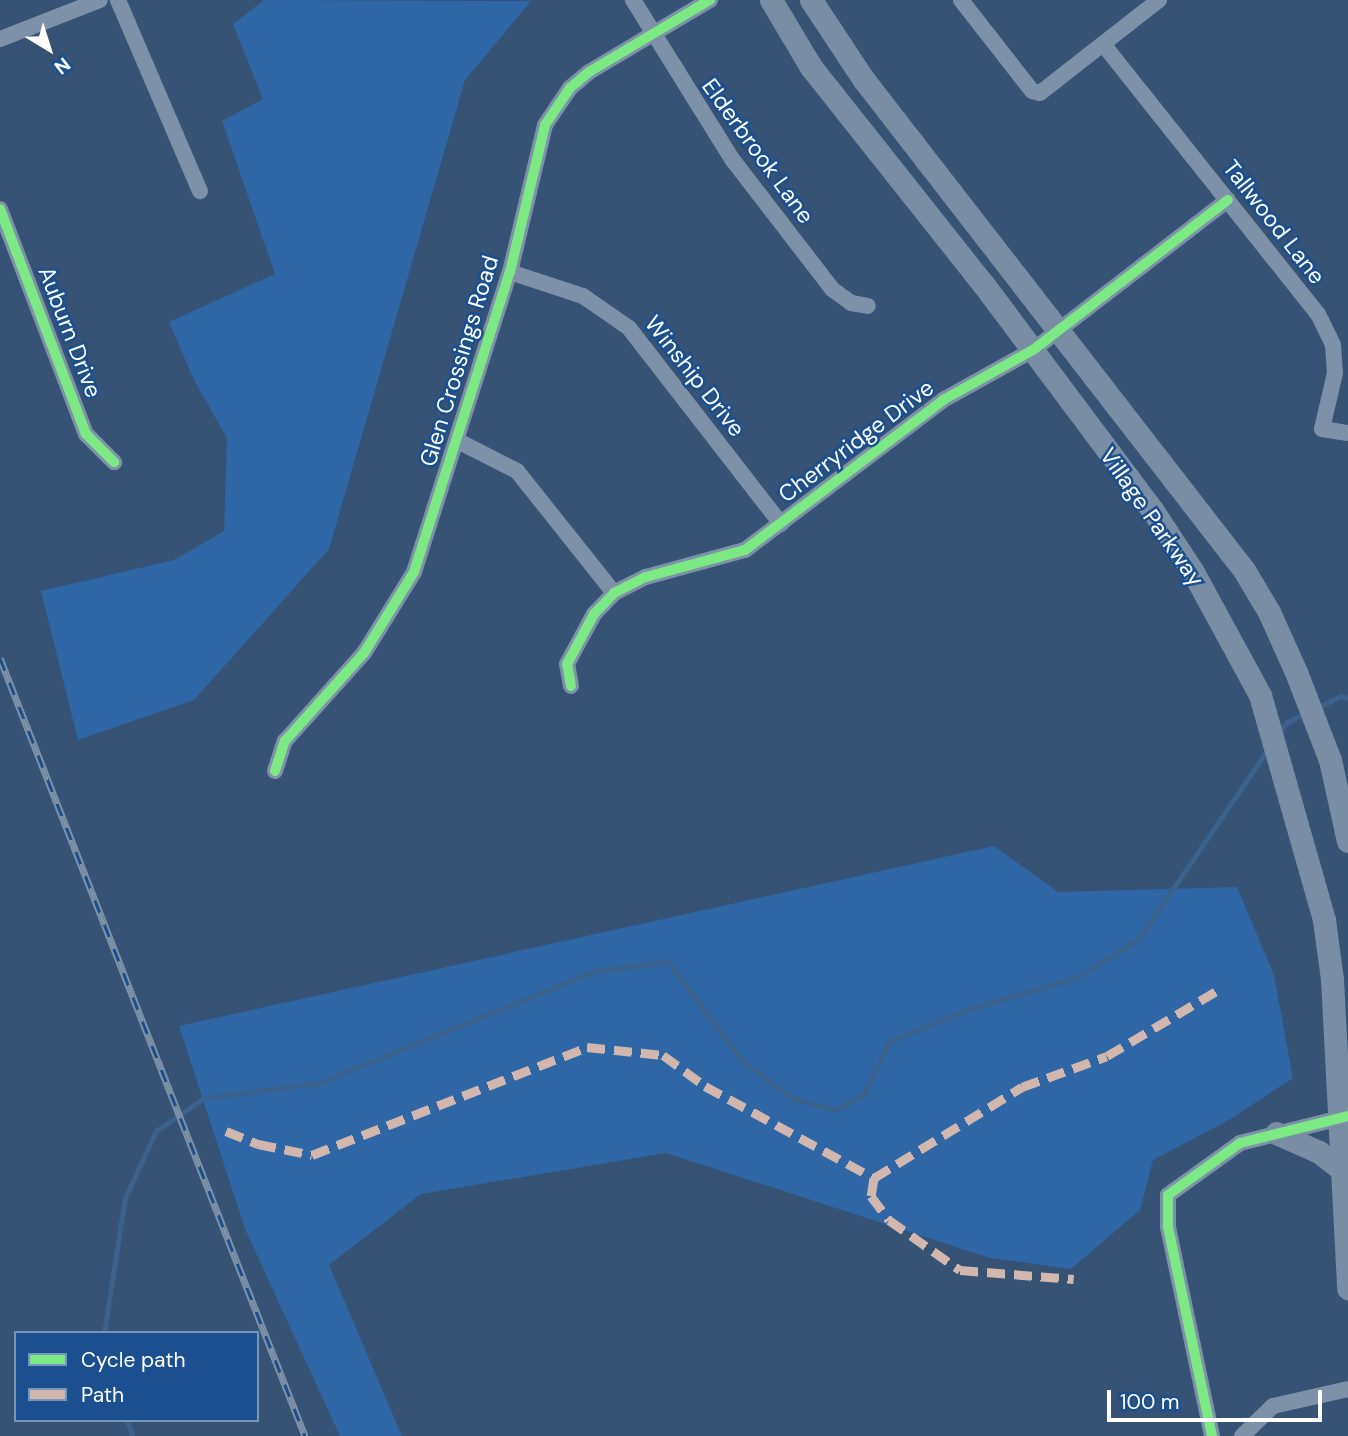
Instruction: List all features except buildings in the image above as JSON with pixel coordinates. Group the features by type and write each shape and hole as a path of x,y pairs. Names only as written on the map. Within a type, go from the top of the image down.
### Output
{"main road":[{"name":"Village Parkway","path":"771,0 811,67 1033,350 1193,572 1260,695 1311,864 1332,979 1343,1118 1341,1169 1348,1289"},
{"name":"Village Parkway","path":"811,0 864,80 1061,329 1244,570 1296,672 1330,760 1348,839"},
{"path":"1276,1133 1319,1152 1341,1169"}],"street":[{"path":"0,38 100,0"},
{"path":"118,0 200,191"},
{"name":"Elderbrook Lane","path":"633,0 652,35 732,159 832,289 851,303 868,306"},
{"name":"Glen Crossings Road","path":"275,771 285,741 364,653 395,608 415,572 510,272 537,149 550,116 570,88 589,72 710,0"},
{"path":"961,0 1032,91 1040,93 1159,0"},
{"name":"Tallwood Lane","path":"1103,44 1318,314 1333,345 1335,373 1322,429 1348,433"},
{"name":"Cherryridge Drive","path":"571,686 567,664 594,614 614,593 646,577 736,555 781,524 943,400 1033,350 1228,200"},
{"name":"Auburn Drive","path":"0,208 86,433 114,462"},
{"name":"Winship Drive","path":"510,272 583,296 629,328 781,524"},
{"path":"458,441 517,471 614,593"},
{"path":"1212,1436 1168,1227 1168,1195 1240,1143 1343,1118"},
{"path":"1242,1436 1273,1406 1348,1388"}],"shaded area":[{"path":"264,0 531,1 465,80 329,549 194,700 78,740 41,591 174,560 224,531 227,438 194,380 169,322 275,274 222,121 263,99 233,24"},
{"path":"994,846 1058,892 1237,887 1274,975 1293,1078 1229,1120 1153,1160 1140,1210 1071,1269 990,1258 666,1153 421,1194 329,1265 402,1436 340,1436 245,1229 179,1026"}],"waterway":[{"path":"1317,708 1341,696 1348,698"},
{"path":"1280,732 1286,723 1306,713"},
{"path":"104,1331 125,1198 156,1131 204,1098 319,1083 593,972 668,961 742,1060 792,1098 836,1110 865,1093 889,1042 966,1010 1076,978 1139,939 1267,751"},
{"path":"128,1422 133,1436"}],"railway":[{"path":"0,658 305,1436"}],"marked path":[{"path":"874,1178 1022,1087 1107,1056 1218,990"},
{"path":"226,1131 258,1144 312,1155 587,1047 663,1055 705,1086 874,1178 871,1196 889,1220 960,1270 1074,1279"}],"cycle path":[{"path":"275,771 285,741 364,653 414,572 510,272 545,125 570,88 589,72 710,0"},
{"path":"571,686 567,664 594,614 614,593 646,577 745,550 943,400 1033,350 1228,200"},
{"path":"0,209 86,434 114,462"},
{"path":"1212,1436 1168,1227 1168,1195 1240,1143 1348,1116"}]}
